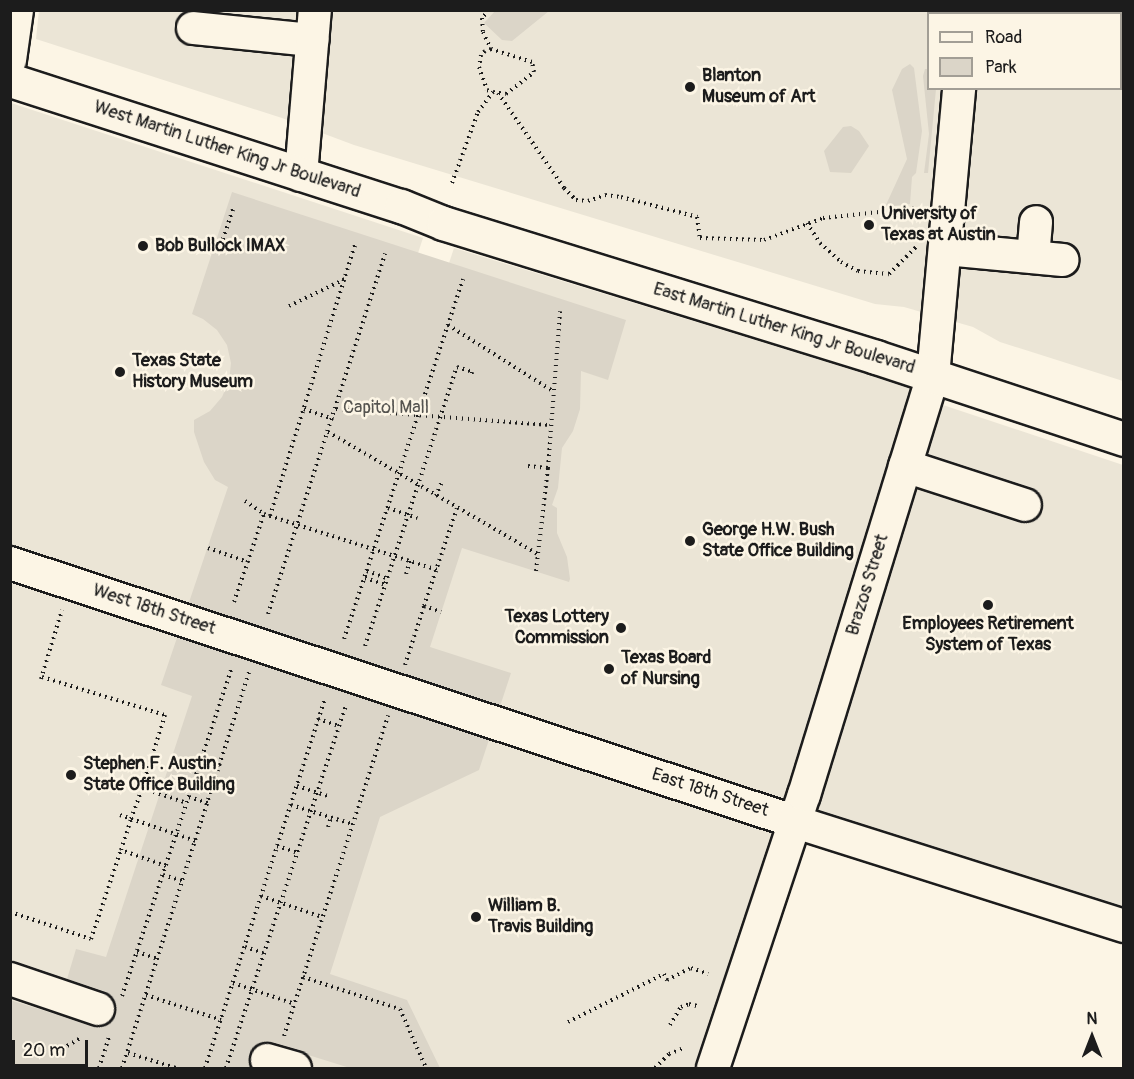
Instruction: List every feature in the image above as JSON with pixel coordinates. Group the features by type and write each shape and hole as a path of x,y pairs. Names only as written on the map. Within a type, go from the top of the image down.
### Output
{"main road":[{"name":"West Martin Luther King Jr Boulevard","path":"10,80 401,206 443,222"},
{"name":"East Martin Luther King Jr Boulevard","path":"443,222 933,376 1124,439"}],"street":[{"path":"10,60 17,10"},
{"path":"193,28 314,25 301,175"},
{"name":"Brazos Street","path":"713,1068 796,822 933,376 935,244 959,90"},
{"path":"935,244 1048,258 1036,222"},
{"path":"905,466 1025,506"},
{"name":"West 18th Street","path":"10,563 298,657"},
{"name":"East 18th Street","path":"298,657 796,822 1124,926"},
{"path":"10,979 98,1009"}],"path":[{"path":"489,10 482,18 483,32 491,49"},
{"path":"491,49 529,59 534,66 534,72 506,94 495,92 487,90 479,67 481,55 491,49"},
{"path":"452,183 478,112 495,92"},
{"path":"495,92 564,189 576,200 588,201 605,195 621,197 697,217 700,238 764,240 823,218 916,208"},
{"path":"221,246 234,206"},
{"path":"807,223 820,243 841,262 858,271 889,274 935,244"},
{"path":"270,516 355,244"},
{"path":"268,614 385,254"},
{"path":"289,306 345,279"},
{"path":"344,639 463,279"},
{"path":"536,571 548,468 560,311"},
{"path":"448,325 553,392"},
{"path":"365,646 389,579 457,367 472,372 471,376"},
{"path":"304,409 333,419"},
{"path":"336,409 467,416 551,425"},
{"path":"328,432 538,554"},
{"path":"528,466 548,468"},
{"path":"436,496 442,481"},
{"path":"245,501 264,514 437,570"},
{"path":"388,508 417,518"},
{"path":"281,1056 322,917 457,508"},
{"path":"234,602 264,514"},
{"path":"208,548 248,562"},
{"path":"406,573 410,561"},
{"path":"367,571 389,579"},
{"path":"365,578 386,585"},
{"path":"424,606 441,612"},
{"path":"10,912 91,939 165,715 41,678 63,610"},
{"path":"125,988 232,667"},
{"path":"123,1068 249,672"},
{"path":"205,1068 326,698"},
{"path":"226,1068 346,705"},
{"path":"318,719 339,726"},
{"path":"202,759 220,765"},
{"path":"297,786 330,797"},
{"path":"142,788 187,803"},
{"path":"189,797 208,803"},
{"path":"291,805 352,824"},
{"path":"120,815 195,841"},
{"path":"328,827 331,817"},
{"path":"277,846 296,852"},
{"path":"121,850 166,866"},
{"path":"163,875 183,881"},
{"path":"261,896 322,917"},
{"path":"245,947 263,953"},
{"path":"137,952 158,959"},
{"path":"568,1022 664,974 667,980 691,968 708,974"},
{"path":"303,977 400,1009 426,1068"},
{"path":"233,983 295,1004"},
{"path":"146,995 221,1020"},
{"path":"670,1024 681,1007 689,1004 698,1006"},
{"path":"57,1052 80,1038"},
{"path":"655,1068 669,1054 684,1048"},
{"path":"128,1053 176,1068"}],"shaded area":[{"name":"University of Texas at Austin","path":"39,10 1123,11 1123,381 1000,342 973,327 904,307 875,304 354,145 282,118 36,39"},
{"path":"11,103 423,238 148,1068 11,1068"},
{"path":"454,248 918,390 695,1068 184,1068"},
{"path":"943,405 1123,465 1123,909 812,812"}],"green space":[{"path":"495,11 549,11 512,41 502,40 484,23"},
{"path":"910,64 914,68 922,131 916,173 912,177 910,204 885,207 907,159 892,90 902,69"},
{"path":"927,69 927,90 936,90 928,173 924,173 929,134 923,76"},
{"path":"851,126 859,131 869,146 851,173 830,172 824,151 843,127"},
{"name":"Capitol Mall","path":"232,192 626,320 608,380 581,371 580,409 573,431 562,448 558,488 552,505 557,508 557,533 567,557 570,579 569,582 462,548 430,647 511,673 479,770 380,817 330,974 407,1000 440,1068 350,1068 273,1044 264,1068 11,1068 10,1000 93,1026 104,991 67,979 76,949 106,957 192,696 161,685 228,487 215,480 204,462 194,432 194,420 210,411 222,397 229,381 231,363 227,345 217,330 192,314"}],"place":[{"name":"Blanton Museum of Art","path":"690,87"},
{"name":"University of Texas at Austin","path":"869,225"},
{"name":"Bob Bullock IMAX","path":"143,246"},
{"name":"Texas State History Museum","path":"120,372"},
{"name":"George H.W. Bush State Office Building","path":"690,541"},
{"name":"Employees Retirement System of Texas","path":"988,605"},
{"name":"Texas Lottery Commission","path":"621,628"},
{"name":"Texas Board of Nursing","path":"609,669"},
{"name":"Stephen F. Austin State Office Building","path":"71,775"},
{"name":"William B. Travis Building","path":"476,917"}]}
